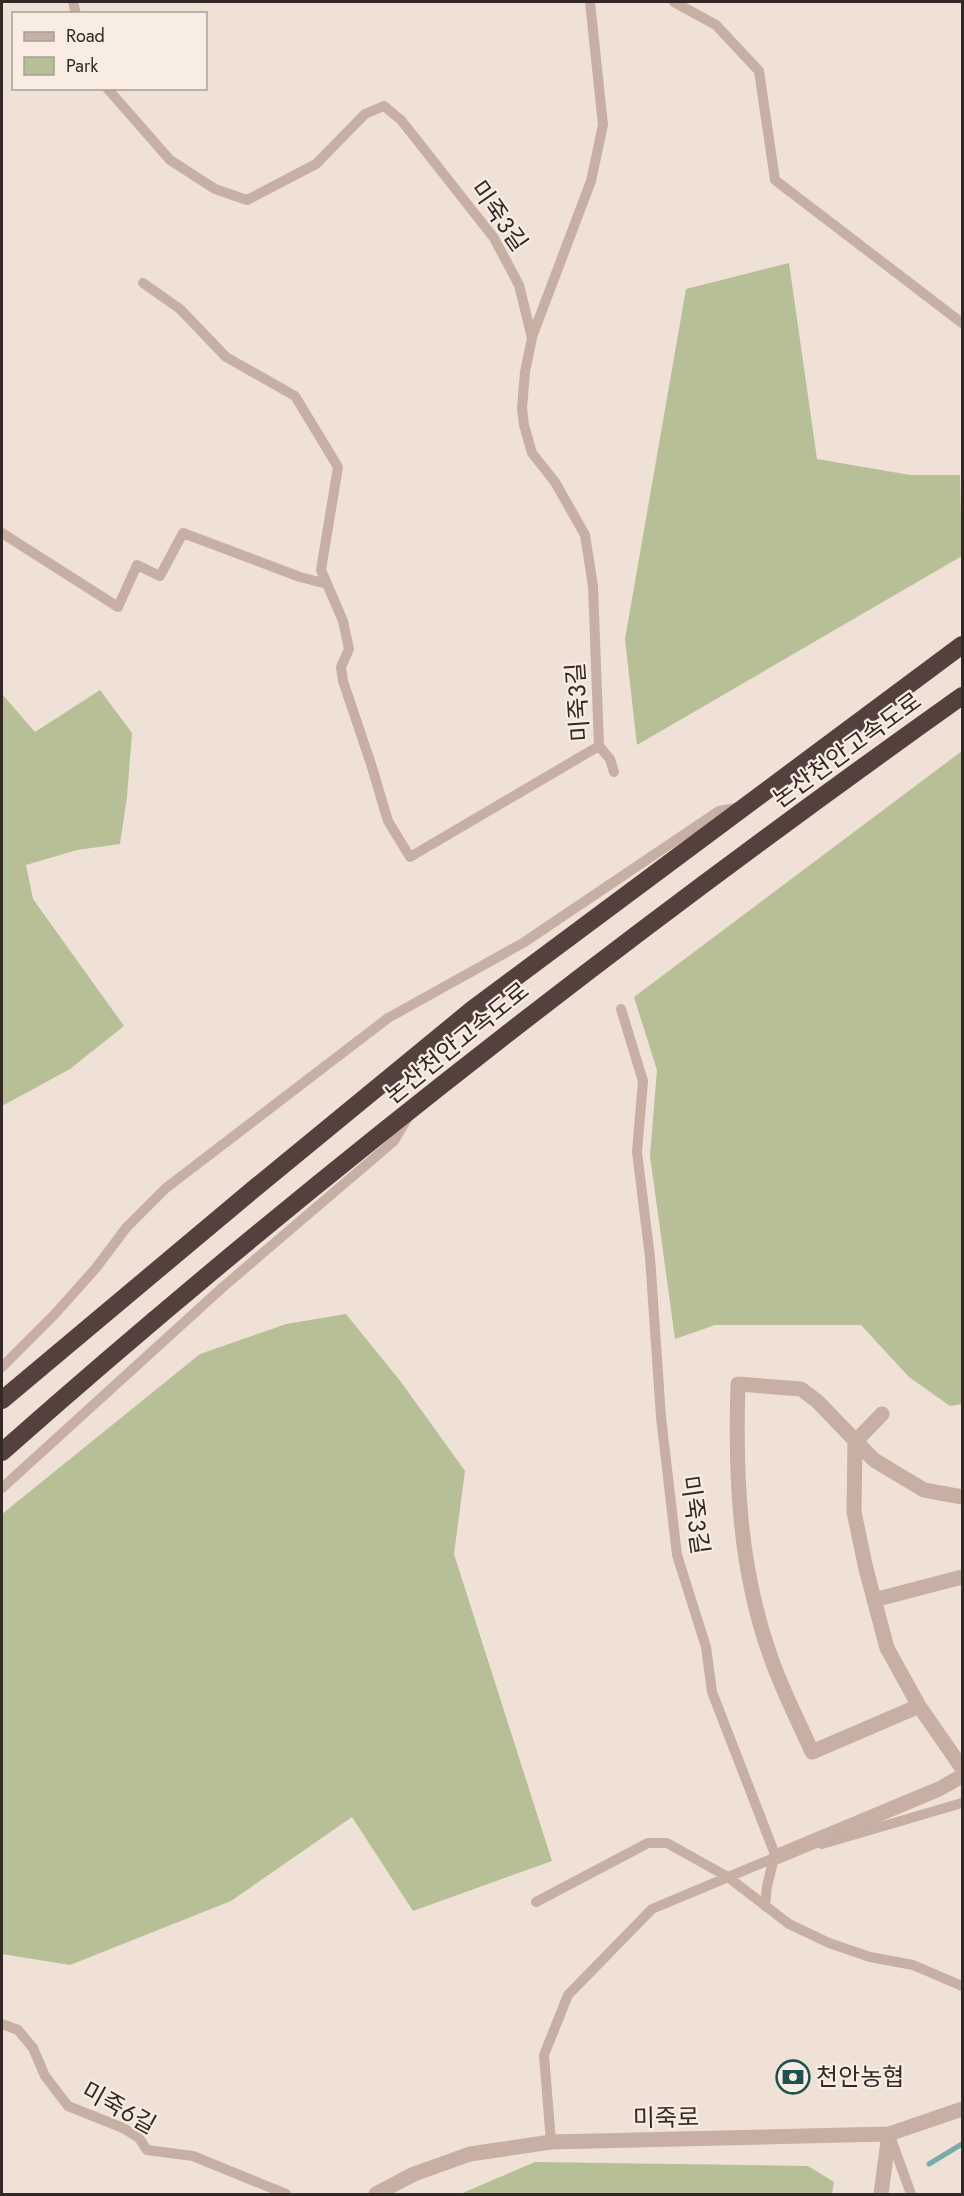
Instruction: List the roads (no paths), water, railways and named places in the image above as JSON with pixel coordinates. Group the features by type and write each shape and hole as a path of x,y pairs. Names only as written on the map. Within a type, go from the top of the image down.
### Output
{"highway":[{"name":"논산천안고속도로","path":"2,1400 246,1195 473,1010 963,645"},
{"name":"논산천안고속도로","path":"2,1452 134,1335 549,1000 963,696"}],"street":[{"path":"919,1706 812,1752 770,1655 750,1581 740,1517 736,1454 738,1384 801,1389 817,1401 874,1460 924,1490 963,1497"},
{"path":"882,1414 855,1442 854,1512 874,1600 887,1648 919,1706 963,1768"},
{"path":"874,1600 963,1576"},
{"path":"775,1857 939,1789 963,1776"},
{"name":"미죽로","path":"376,2194 414,2174 470,2154 550,2142 889,2134 963,2109"},
{"path":"881,2194 889,2134"}],"lane":[{"path":"532,338 591,181 603,125 590,2"},
{"path":"674,2 716,26 759,71 775,180 963,323"},
{"name":"미죽3길","path":"109,90 170,160 215,189 247,200 316,164 365,114 384,106 401,120 494,238 519,285 532,338 525,372 522,408 532,453 555,482 585,535 593,586 599,746 610,759 614,772"},
{"path":"143,283 180,309 226,357 294,396 338,467 321,570 343,621 349,649 341,667 343,681 388,821 410,857 599,746"},
{"path":"2,533 118,607 137,565 160,576 183,533 327,585"},
{"path":"2,1367 54,1315 96,1268 126,1228 166,1188 388,1018 523,943 719,810 750,805"},
{"name":"미죽3길","path":"621,1009 643,1081 637,1152 650,1257 661,1417 677,1555 706,1647 712,1692 775,1857"},
{"path":"2,1488 223,1287 394,1141 414,1108"},
{"path":"550,2142 544,2055 568,1995 652,1909 775,1857 963,1803"},
{"path":"536,1902 648,1843 667,1843 728,1878 789,1924 829,1943 870,1957 913,1965 963,1986"},
{"path":"765,1906 767,1886 775,1857"},
{"name":"미죽6길","path":"2,2024 18,2030 33,2048 45,2076 68,2106 123,2128 139,2138 147,2150 193,2156 286,2194"},
{"path":"889,2134 911,2194"}],"waterway":[{"path":"929,2164 962,2144"}],"place":[{"name":"천안농협","path":"793,2077"}]}
